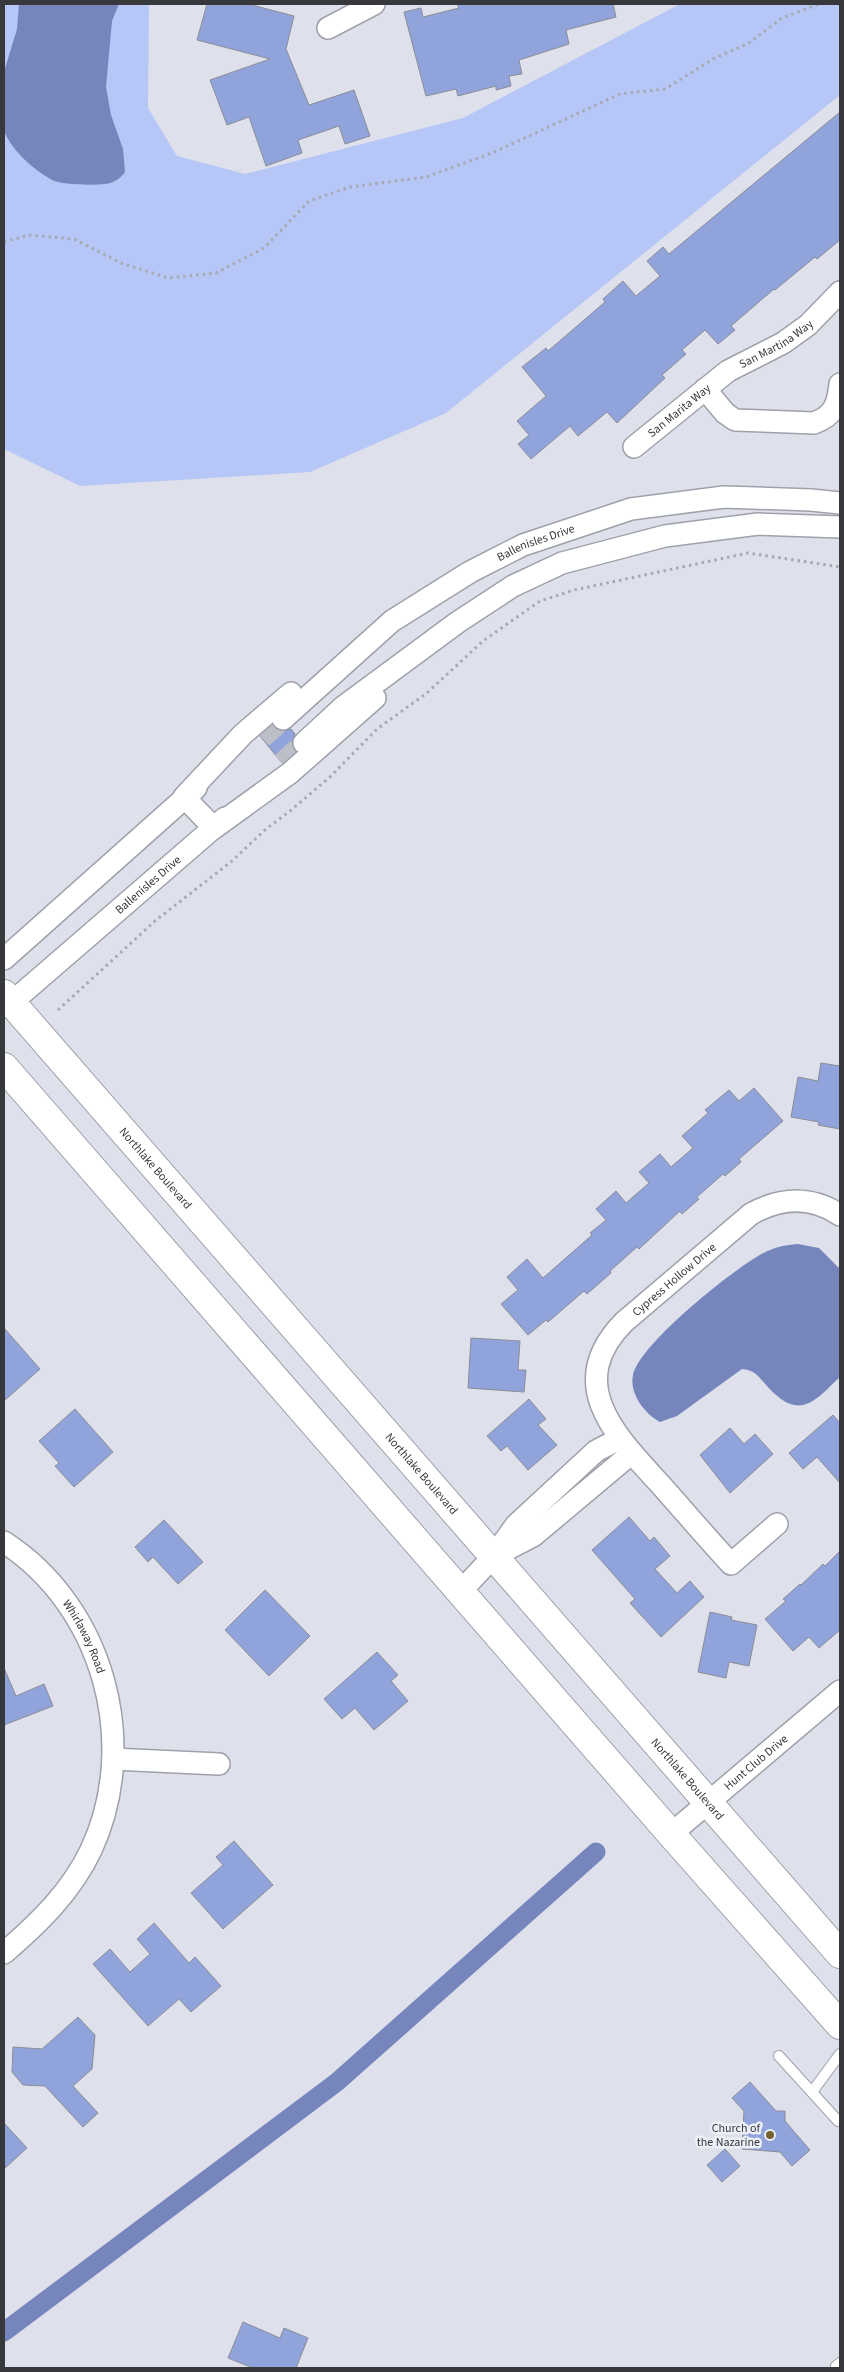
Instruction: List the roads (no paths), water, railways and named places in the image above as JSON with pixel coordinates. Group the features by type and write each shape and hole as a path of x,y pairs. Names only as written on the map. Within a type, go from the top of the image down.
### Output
{"main road":[{"name":"Northlake Boulevard","path":"6,1002 840,1954"},
{"path":"4,1067 671,1834 840,2025"}],"street":[{"path":"328,28 374,4"},
{"name":"San Martina Way","path":"706,389 728,370 783,343 808,325 840,292"},
{"name":"San Marita Way","path":"634,447 706,389 725,413 735,420 814,423 825,419 833,412 838,402 840,384"},
{"name":"Ballenisles Drive","path":"283,719 392,621 470,572 523,545 631,509 724,497 840,503"},
{"path":"304,743 343,707 425,646 513,586 562,563 665,536 758,524 840,526"},
{"path":"4,959 184,796 243,734 306,680 392,621"},
{"path":"184,796 214,828 290,773 315,752 386,688 425,646"},
{"path":"323,684 343,707"},
{"path":"184,796 262,738"},
{"name":"Ballenisles Drive","path":"6,1002 214,828 282,763"},
{"name":"Cypress Hollow Drive","path":"777,1524 731,1564 625,1446 601,1407 596,1381 601,1354 614,1331 752,1214 763,1207 780,1202 807,1201 840,1215"},
{"path":"460,1592 493,1557 516,1525 596,1451 625,1446"},
{"name":"Whirlaway Road","path":"4,1542 36,1568 58,1591 77,1617 92,1646 103,1676 110,1707 113,1759 110,1788 102,1819 91,1849 57,1903 4,1953"},
{"name":"Hunt Club Drive","path":"671,1834 840,1691"},
{"path":"113,1759 219,1764"}],"lane":[{"path":"812,2092 840,2054"},
{"path":"779,2056 838,2121"},
{"path":"838,2368 836,2366 840,2362"}],"waterway":[{"path":"4,2332 337,2082 596,1852"}],"tunnel":[{"path":"262,738 283,719"},
{"path":"282,763 304,743"}],"place":[{"name":"Church of the Nazarine","path":"770,2135"}]}
